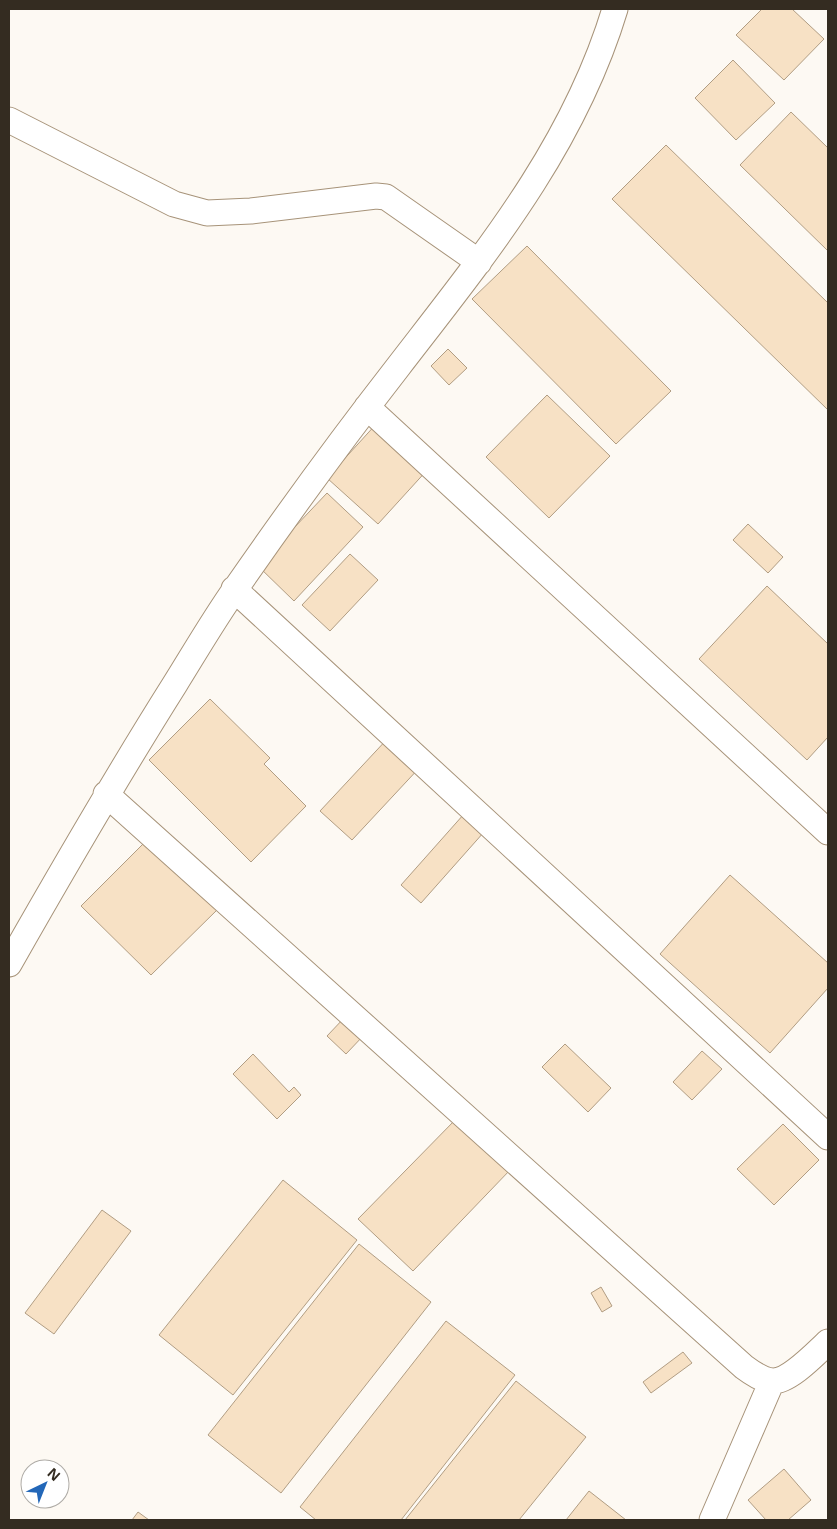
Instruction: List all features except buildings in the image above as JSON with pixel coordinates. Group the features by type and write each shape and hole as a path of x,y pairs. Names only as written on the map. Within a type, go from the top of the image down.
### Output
{"street":[{"path":"9,964 106,794 234,590 367,407 479,262 521,203 555,150 595,69 615,9"},
{"path":"9,120 174,204 207,213 252,211 376,196 386,197 479,262"},
{"path":"367,407 828,832"},
{"path":"234,590 828,1137"},
{"path":"106,794 744,1367 757,1376 772,1381 787,1377 828,1342"},
{"path":"712,1520 772,1381"}]}
